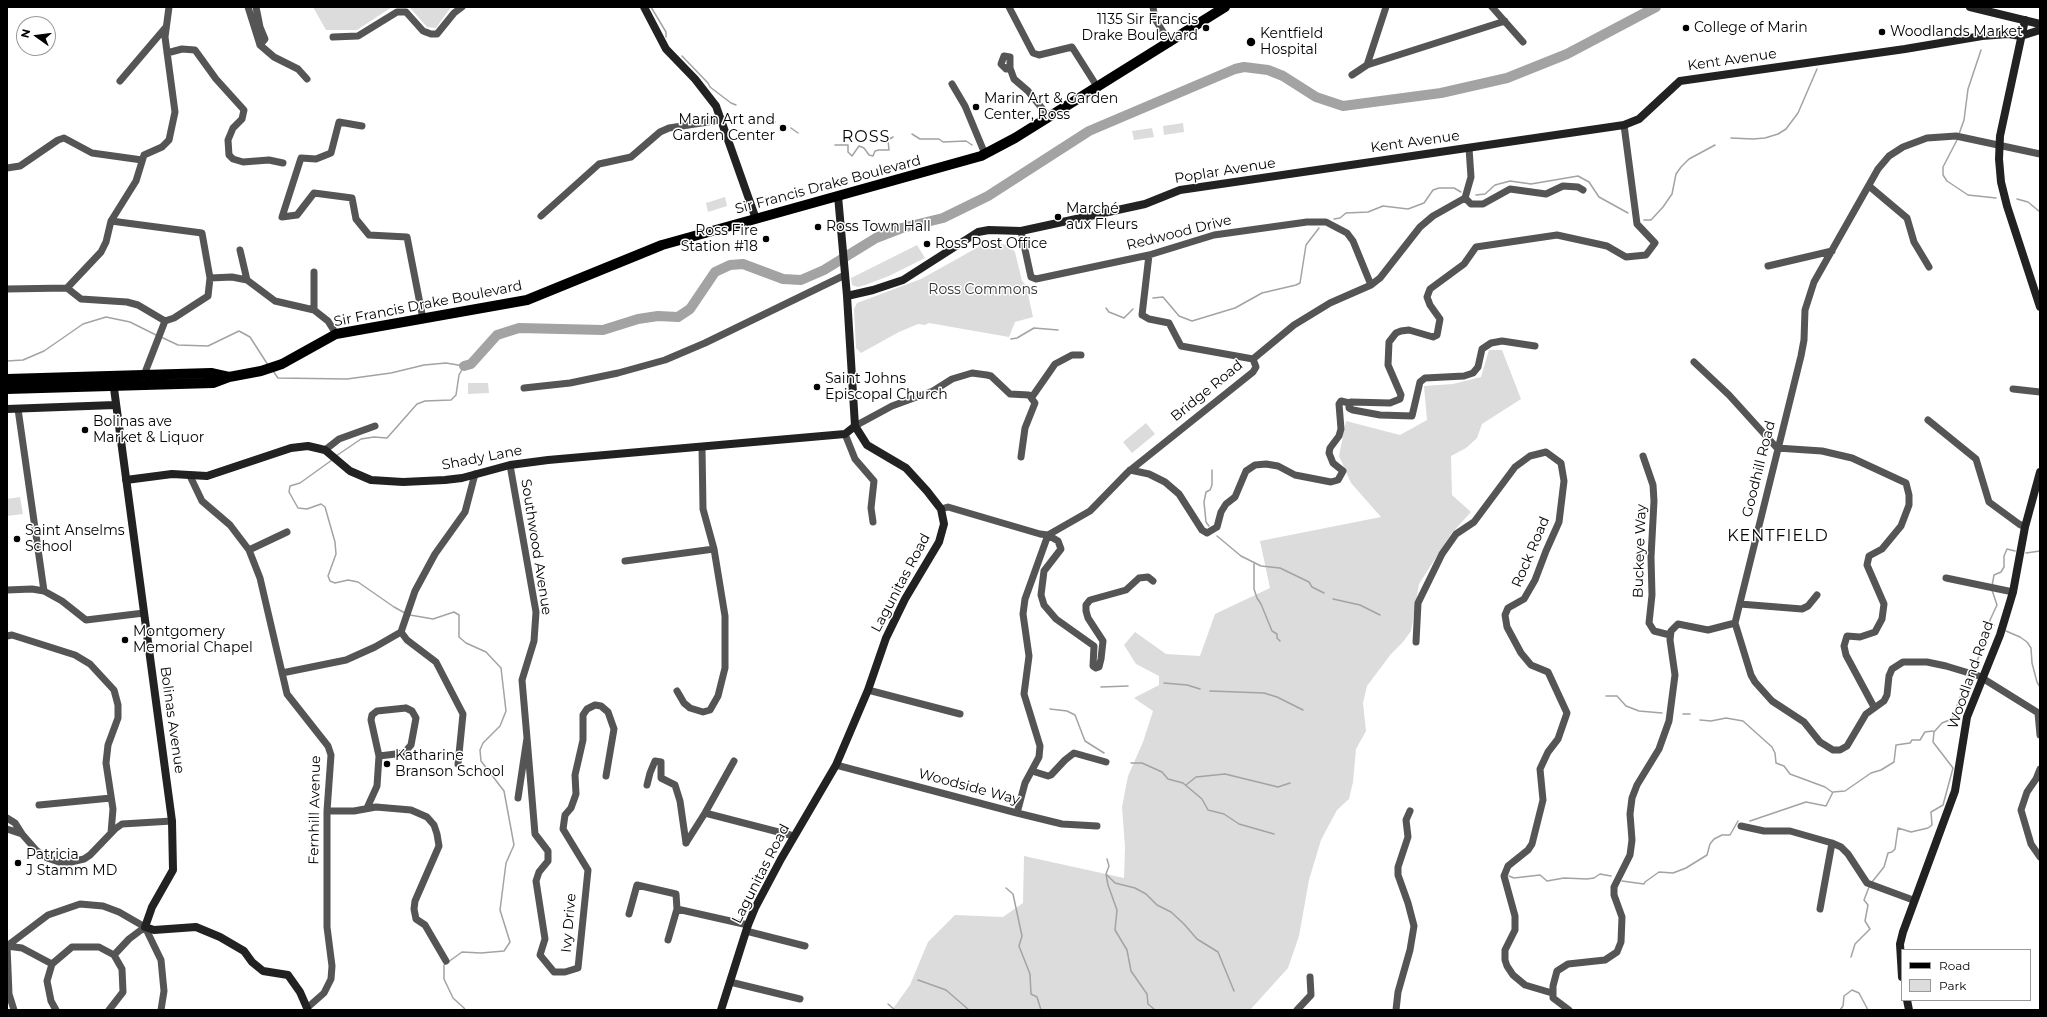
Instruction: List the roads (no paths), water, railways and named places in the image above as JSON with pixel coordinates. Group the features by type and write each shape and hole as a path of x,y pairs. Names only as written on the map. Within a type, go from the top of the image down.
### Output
{"main road":[{"name":"Sir Francis Drake Boulevard","path":"7,379 213,383 228,377 261,371 282,364 336,334 527,300 662,245 949,167 985,154 999,148 1098,88 1225,7"},
{"name":"Sir Francis Drake Boulevard","path":"7,389 114,381 144,375 211,373 228,377"}],"street":[{"path":"67,288 101,252 106,242 111,221 136,181 140,172 142,160 148,152 162,147 169,140 175,112 165,37 169,7"},
{"path":"248,7 260,45 274,57 298,69 306,79"},
{"path":"256,7 260,27 265,39 260,45"},
{"path":"333,37 358,36 397,12 406,12 423,31 431,34 437,34 454,13 462,7"},
{"path":"644,7 666,49 709,95 716,106 756,219"},
{"path":"1009,7 1033,53 1039,54 1072,47 1098,88"},
{"path":"1154,7 1155,19 1170,43"},
{"path":"1367,65 1386,7"},
{"path":"1492,7 1523,42"},
{"path":"1970,7 2040,24"},
{"path":"2025,20 1999,144 2000,170 2003,194 2040,307"},
{"path":"1352,74 1367,65 1505,21"},
{"path":"120,81 166,27"},
{"path":"2021,36 2040,30"},
{"name":"Kent Avenue","path":"1295,174 1624,125 1639,119 1680,81 1905,49 1982,36 2008,34 2021,36"},
{"path":"167,53 182,49 195,50 216,79 244,110 242,119 233,128 228,140 229,155 233,160 243,162 269,160 283,163"},
{"path":"1010,68 1014,79 1028,91 1049,117"},
{"path":"952,84 965,106 985,154"},
{"path":"541,216 599,164 631,157 660,132 670,128 721,120"},
{"path":"362,126 339,122 331,153 316,159 301,158 282,217 297,215 314,193 352,198 356,219 369,234 407,237 423,319"},
{"path":"1130,470 1149,474 1165,482 1179,494 1202,530 1208,533 1217,527 1221,512 1226,504 1235,497 1246,471 1255,465 1266,464 1278,466 1295,475 1331,482 1338,480 1343,471 1333,463 1329,453 1330,448 1339,436 1341,429 1339,404 1341,401 1349,403 1390,403 1400,399 1401,395 1388,365 1389,342 1396,333 1401,331 1409,330 1433,337 1437,335 1440,319 1430,305 1427,297 1430,289 1464,264 1476,247 1557,235 1607,246 1626,257 1646,255 1655,243 1637,224 1624,125"},
{"name":"Goodhill Road","path":"1735,623 1777,448 1801,356 1804,340 1805,310 1810,292 1883,162 1903,147 1927,138 1959,137 1999,144 2040,154"},
{"path":"7,168 20,166 58,140 64,138 92,153 142,160"},
{"path":"1469,148 1471,177 1465,198 1471,204 1483,204 1510,189 1546,194 1563,186 1583,190"},
{"name":"Poplar Avenue","path":"847,296 873,290 903,280 978,232 1021,231 1145,204 1180,190 1295,174"},
{"path":"1869,186 1907,218 1914,242 1929,267"},
{"path":"838,196 847,296 855,426 860,436 872,449 906,468 927,490 941,509 948,507 1048,535 1058,541 1061,549 1044,571 1041,595 1044,605 1056,619 1094,646 1093,666 1096,668 1100,667 1103,641 1088,618 1086,605 1090,600 1126,590 1140,578 1148,577 1153,581"},
{"name":"Bridge Road","path":"1048,535 1090,510 1130,470 1253,372 1256,367 1253,359 1294,325 1330,303 1371,284 1380,278 1420,227 1433,216 1465,198"},
{"path":"7,289 67,288 81,299 127,302 138,305 165,321 174,318 208,296 210,278 202,233 111,221"},
{"name":"Redwood Drive","path":"1021,231 1033,279 1149,255 1214,235 1307,222 1326,222 1343,230 1350,237 1371,284"},
{"path":"240,250 246,280"},
{"path":"1768,266 1832,251"},
{"path":"1149,255 1142,315 1149,319 1169,323 1181,346 1253,359"},
{"path":"314,272 314,310"},
{"path":"524,388 570,383 618,373 664,360 705,343 845,275"},
{"path":"210,278 232,277 246,280 275,301 314,310 328,321 336,334"},
{"path":"144,375 165,321"},
{"path":"1349,403 1349,408 1353,410 1380,415 1412,416 1420,382 1424,378 1464,376 1473,373 1478,367 1482,349 1491,343 1502,341 1535,346"},
{"path":"1032,397 1055,364 1072,356 1081,355"},
{"path":"1694,362 1729,395 1777,448 1822,451 1852,458 1906,483 1909,494 1909,505 1901,526 1882,549 1869,556 1867,565 1884,604 1882,619 1875,632 1860,637 1847,636 1844,646 1846,655 1874,707"},
{"path":"873,522 871,508 874,481 855,459 845,434 855,426 892,406 933,391 952,379 972,373 991,376 1013,395 1029,395 1032,397 1035,403 1022,443 1021,457"},
{"name":"Bolinas Avenue","path":"114,381 115,405 172,821 173,870 152,907 145,927"},
{"path":"2013,389 2040,392"},
{"path":"7,409 115,405"},
{"path":"18,409 44,591"},
{"path":"1928,420 1976,459 1989,502 2025,527"},
{"path":"331,455 339,440 376,426"},
{"name":"Shady Lane","path":"126,480 172,474 207,476 291,448 308,446 331,455 350,471 371,480 403,482 445,480 510,465 548,460 845,434"},
{"path":"677,691 684,703 690,708 703,712 710,710 720,689 725,668 726,616 714,549 703,509 702,447"},
{"name":"Rock Road","path":"1416,642 1418,603 1433,571 1456,534 1474,522 1504,481 1520,463 1530,456 1546,452 1561,463 1564,480 1559,522 1535,580 1524,598 1508,608 1505,615 1507,627 1521,653 1532,665 1548,672 1568,713 1558,740 1548,752 1540,769 1543,800 1532,844 1528,850 1508,866 1504,876 1515,911 1516,921 1513,934 1505,950 1505,960 1507,966 1513,975 1525,985 1532,989 1552,993"},
{"name":"Buckeye Way","path":"1643,456 1652,480 1654,501 1651,557 1652,595 1649,622 1654,631 1670,635"},
{"name":"Southwood Avenue","path":"510,465 536,612 534,641 522,680 527,738 518,798"},
{"name":"Woodland Road","path":"1901,960 1900,944 1913,900 1955,791 1967,717 2000,636 2013,592 2025,527 2040,472"},
{"path":"282,673 346,660 375,647 401,632 415,591 435,554 464,512 475,474"},
{"name":"Fernhill Avenue","path":"190,476 195,490 202,501 230,525 249,550 260,578 286,694 328,746 331,755 327,811 327,927 332,966 331,979 324,992 307,1009"},
{"name":"Lagunitas Road","path":"721,1010 747,928 794,836 836,765 868,690 886,638 905,599 939,542 944,524 941,509"},
{"path":"249,550 287,532"},
{"path":"1017,814 1026,783 1039,757 1040,746 1024,694 1029,656 1024,614 1025,599 1048,535"},
{"path":"625,562 714,549"},
{"path":"1946,578 2013,592"},
{"path":"7,590 32,589 44,591 62,601 86,620 144,613"},
{"path":"1740,604 1799,609 1808,606 1817,595"},
{"path":"1569,1010 1553,998 1552,993 1556,975 1560,968 1568,964 1605,960 1617,952 1621,942 1622,917 1614,895 1614,887 1617,878 1630,855 1632,840 1630,809 1632,798 1637,785 1659,749 1669,721 1675,675 1670,635 1673,628 1678,624 1708,630 1735,623 1751,675 1755,682 1772,701 1809,726 1820,742 1828,748 1840,750 1847,746 1866,714 1884,701 1887,695 1889,676 1892,669 1903,662 1920,662 1946,666 1983,678 2039,713 2040,735"},
{"path":"401,632 407,640 436,662 463,714 458,764"},
{"path":"7,636 12,635 75,655 90,664 114,690 118,705 118,718 108,745 106,763 113,809 111,833"},
{"path":"868,690 960,714"},
{"name":"Ivy Drive","path":"527,738 535,834 548,851 548,861 539,872 536,881 545,939 540,955 554,972 565,972 578,968 588,870 563,829 564,815 571,808 576,794 574,775 583,740 584,715 587,709 595,704 601,706 608,712 614,729 606,776"},
{"path":"366,808 377,786 379,756 370,720 372,715 377,711 398,708 406,708 412,711 416,718 414,737 408,750 404,753 379,756"},
{"path":"1032,771 1048,776 1051,775 1064,760 1074,753 1106,762"},
{"path":"647,785 655,761 661,762 662,778 675,785 680,801 686,843 705,813 734,761"},
{"name":"Woodside Way","path":"836,765 1017,814 1062,824 1097,826"},
{"path":"2040,769 2036,779 2027,792 2021,810 2031,844 2040,857"},
{"path":"39,806 111,798"},
{"path":"327,811 354,811 376,807 419,812 427,817 434,825 439,846 415,901 414,910 416,919 425,925 446,961"},
{"path":"113,809 126,823"},
{"path":"1396,1010 1398,992 1410,950 1414,926 1398,875 1398,867 1408,837 1406,820 1410,811"},
{"path":"705,813 794,836"},
{"path":"7,818 15,823 22,834 36,850 47,858 59,862 84,859 95,850 118,826 126,823 172,821"},
{"path":"1741,826 1764,830 1790,831 1832,843 1841,847 1848,854 1870,884 1913,900"},
{"path":"7,830 22,834"},
{"path":"1820,909 1832,843"},
{"path":"629,914 637,885 676,894 677,909 668,940"},
{"path":"7,946 48,915 80,904 103,906 119,912 145,927 154,930 196,927 220,937 244,951 252,962 263,971 288,975 300,992 307,1009"},
{"path":"677,909 805,946"},
{"path":"114,955 129,939 145,927"},
{"path":"145,927 161,960 164,991 160,1010"},
{"path":"7,946 22,948 52,964"},
{"path":"7,946 8,994 14,1010"},
{"path":"56,1010 47,981 52,964 72,947 99,947 114,955 122,969 123,992 109,1010"},
{"path":"1297,1010 1311,995 1310,977"},
{"path":"730,982 800,999"}],"waterway":[{"path":"651,7 666,32 666,37"},
{"path":"464,366 471,364 497,335 519,328 603,330 638,319 658,316 678,317 690,309 715,272 730,265 743,264 783,279 801,280 824,270 876,238 902,228 943,218 988,196 1089,131 1235,69 1244,67 1268,70 1283,76 1316,97 1343,106 1441,93 1507,78 1567,54 1656,7"},
{"path":"1959,134 1964,120 1968,89 1981,50"},
{"path":"682,56 710,87 731,103 736,105"},
{"path":"1731,138 1765,138 1778,134 1786,129 1798,113 1817,69"},
{"path":"764,119 775,122"},
{"path":"791,128 798,133"},
{"path":"912,134 920,139 939,139 943,142 966,141 972,145"},
{"path":"835,145 848,145 848,152 852,156 859,146 864,148 869,155 873,156 875,151 889,150 888,140 893,137"},
{"path":"1957,140 1943,167 1943,175 1947,181 1968,195 1996,198"},
{"path":"1644,220 1651,220 1663,207 1672,194 1676,174 1681,167 1689,159 1715,145"},
{"path":"1476,195 1485,194 1495,185 1510,181 1531,184 1578,176 1589,182 1599,197 1628,213"},
{"path":"1334,219 1340,218 1346,213 1368,212 1383,206 1408,209 1424,203 1433,190 1439,188 1454,188 1461,192"},
{"path":"2017,199 2028,202 2040,212"},
{"path":"1153,298 1163,297 1179,316 1192,321 1235,308 1262,293 1296,285 1300,283 1306,245 1319,228"},
{"path":"1106,308 1109,312 1124,318 1133,309"},
{"path":"7,361 23,360 44,351 83,324 106,317 130,322 156,335"},
{"path":"1011,339 1017,338 1034,328 1058,330"},
{"path":"161,337 178,345 208,346 239,331 250,337 268,365"},
{"path":"273,371 278,378 347,379 391,373 424,365 446,363 464,366 459,375 456,395 451,400 425,401 417,404 387,438 374,437 361,439 336,456"},
{"path":"332,460 300,483 290,486 289,492 298,508 307,509 321,504 325,507 335,542 336,554 328,576 330,581 335,583 348,580 358,582 405,613"},
{"path":"1209,526 1206,522 1204,502 1206,492 1210,490 1212,485 1212,470"},
{"path":"1217,536 1241,556 1261,566 1280,568 1309,582 1312,587 1324,593"},
{"path":"1992,586 1994,575 2001,572 2004,567 2004,556 2007,549 2015,551"},
{"path":"2026,553 2040,551"},
{"path":"1254,564 1254,589 1257,598 1272,631 1277,634 1277,638 1280,641"},
{"path":"1976,664 1982,648 1984,633 1997,605 1992,590"},
{"path":"1333,599 1360,605 1380,615"},
{"path":"410,615 433,619 454,612 459,615 459,637 466,643 486,652 501,668 506,711 500,726 483,743 480,750 481,761 504,791 514,845 506,863 500,910 510,942 504,951 481,953 462,952 444,965 444,979 453,998 465,1010"},
{"path":"1990,622 1994,625"},
{"path":"2006,631 2020,637 2027,642 2031,648 2032,663 2037,682 2040,687"},
{"path":"1164,683 1187,685 1200,689"},
{"path":"1872,882 1884,867 1888,853 1895,849 1898,828 1911,832 1928,828 1932,825 1931,812 1943,805 1953,768 1933,742 1934,732 1942,723 1952,719 1965,685"},
{"path":"1101,687 1128,686"},
{"path":"1210,691 1264,693 1277,697 1303,710"},
{"path":"1606,696 1617,696 1626,706 1639,711 1662,713"},
{"path":"1050,709 1067,711 1075,715 1085,741 1104,753"},
{"path":"1683,714 1690,714"},
{"path":"1700,720 1711,721 1726,718 1743,721 1772,747 1775,753 1776,763 1784,766 1790,774 1825,787 1832,792"},
{"path":"1750,821 1806,802 1826,806 1833,792 1845,791 1871,773 1881,770 1894,762 1896,745 1910,743 1912,740 1920,740 1925,732 1933,731"},
{"path":"1131,763 1142,763 1162,772 1168,779 1183,783 1202,799 1208,810 1224,814 1239,824 1274,834"},
{"path":"1186,785 1196,777 1225,774 1278,787 1290,783"},
{"path":"1622,881 1644,884 1659,872 1673,873 1686,868 1707,855 1710,844 1714,839 1722,835 1730,835 1738,821"},
{"path":"1107,859 1109,866 1106,874 1108,885 1117,910 1115,930 1127,950 1131,971 1147,994 1148,1004 1155,1010"},
{"path":"1106,874 1115,883 1135,888 1146,894 1157,905 1171,912 1197,939 1218,952 1234,991"},
{"path":"1509,876 1514,878 1540,875 1547,881 1564,878 1587,879 1594,878 1600,874 1611,876"},
{"path":"1851,957 1855,944 1870,929 1865,921 1868,905 1864,900 1869,887"},
{"path":"1006,888 1013,894 1022,936 1019,946 1030,974 1031,994 1037,997 1041,1010"},
{"path":"918,980 946,990 969,1010"},
{"path":"1840,1010 1843,1006 1844,996 1852,990 1859,993 1868,1010"},
{"path":"888,1004 895,1010"}],"place":[{"name":"1135 Sir Francis Drake Boulevard","path":"1206,28"},
{"name":"College of Marin","path":"1686,28"},
{"name":"Woodlands Market","path":"1882,32"},
{"name":"Kentfield Hospital","path":"1251,42"},
{"name":"Marin Art & Garden Center, Ross","path":"976,107"},
{"name":"Marin Art and Garden Center","path":"783,128"},
{"name":"Marché aux Fleurs","path":"1058,217"},
{"name":"Ross Town Hall","path":"818,227"},
{"name":"Ross Fire Station #18","path":"766,239"},
{"name":"Ross Post Office","path":"927,244"},
{"name":"Saint Johns Episcopal Church","path":"817,387"},
{"name":"Bolinas ave Market & Liquor","path":"85,430"},
{"name":"Saint Anselms School","path":"17,539"},
{"name":"Montgomery Memorial Chapel","path":"125,640"},
{"name":"Katharine Branson School","path":"387,764"},
{"name":"Patricia J Stamm MD","path":"18,863"}],"district":[{"name":"ROSS","path":"866,137"},
{"name":"KENTFIELD","path":"1778,536"}],"park label":[{"name":"Ross Commons","path":"983,290"}]}
